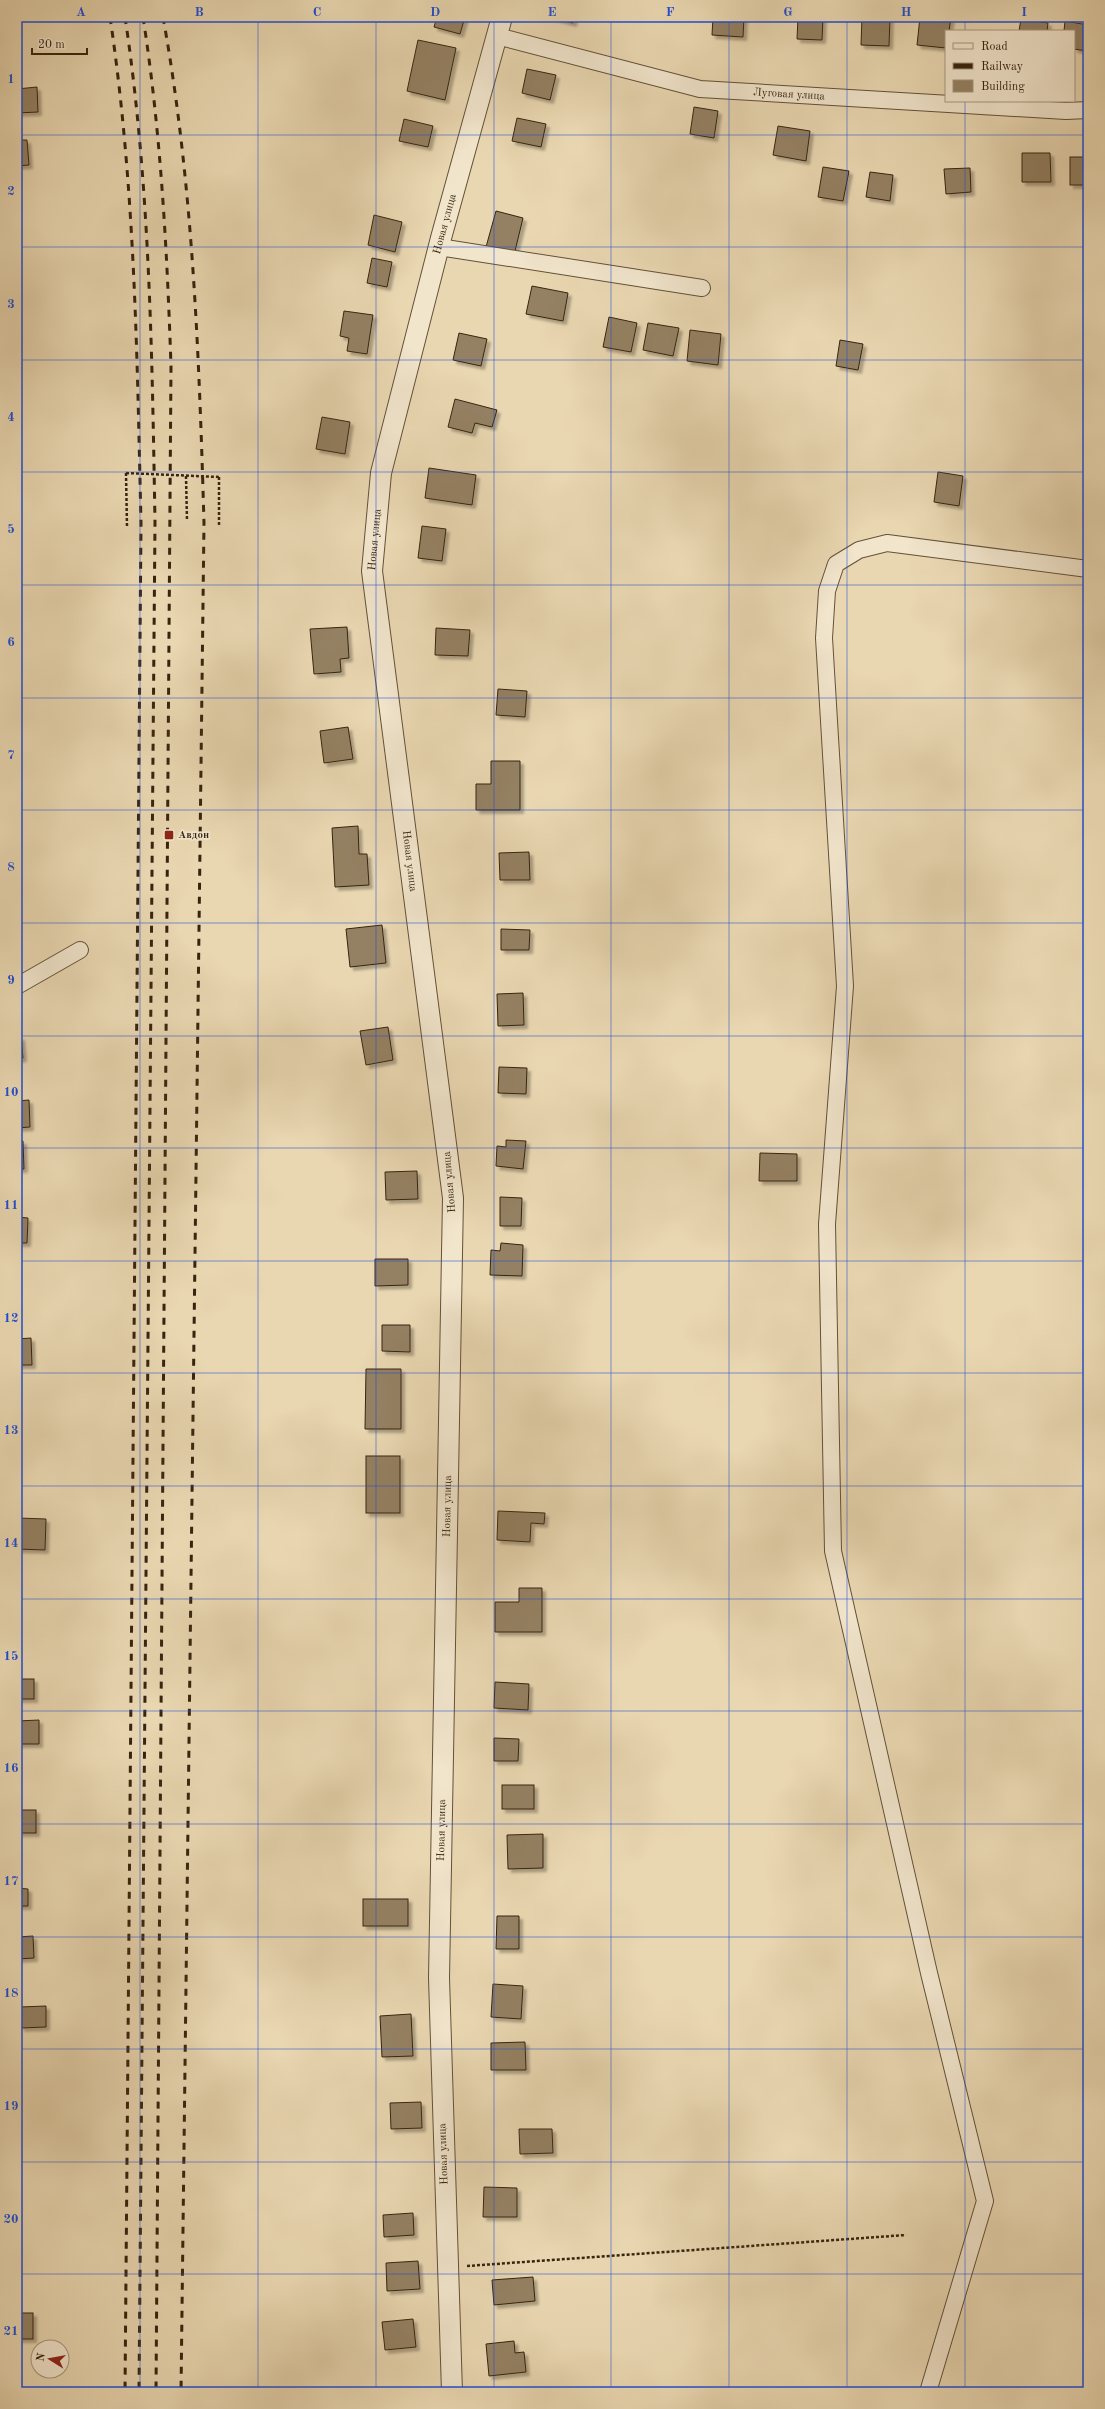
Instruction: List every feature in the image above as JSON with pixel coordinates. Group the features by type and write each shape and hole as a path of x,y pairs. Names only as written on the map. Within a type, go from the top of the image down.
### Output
{"street":[{"name":"Новая улица","path":"452,2392 439,1978 453,1198 372,571 381,473 439,247 502,17"},
{"name":"Луговая улица","path":"497,36 700,89 1066,111 1088,110"},
{"path":"439,247 702,288"},
{"path":"928,2392 985,2201 927,1965 833,1551 827,1224 845,986 824,638 827,591 836,564 859,550 887,543 1088,569"},
{"path":"17,986 80,950"}],"path":[{"path":"127,527 126,474 220,477 220,527"},
{"path":"186,476 186,521"},
{"path":"448,2267 906,2235"}],"building":[{"path":"437,17 465,17 460,34 434,27"},
{"path":"551,17 574,17 573,23"},
{"path":"713,17 744,17 743,37 712,35"},
{"path":"798,17 823,17 822,40 797,39"},
{"path":"862,17 890,17 889,46 861,45"},
{"path":"920,17 951,17 949,30 945,30 945,48 917,45"},
{"path":"1021,19 1048,23 1047,30 1019,30"},
{"path":"1065,21 1088,25 1087,51 1075,49 1075,30 1064,30"},
{"path":"418,40 456,48 445,100 407,91"},
{"path":"527,69 556,75 550,100 522,93"},
{"path":"37,87 38,112 17,113 17,89"},
{"path":"694,107 718,111 714,138 690,134"},
{"path":"517,118 546,124 541,147 512,141"},
{"path":"404,119 433,126 428,147 399,141"},
{"path":"778,126 810,131 806,161 773,155"},
{"path":"17,140 27,140 29,165 17,166"},
{"path":"1022,153 1050,153 1051,182 1022,182"},
{"path":"1070,157 1088,157 1088,185 1070,185"},
{"path":"823,167 849,171 843,201 818,197"},
{"path":"970,168 971,192 946,194 944,169"},
{"path":"870,172 893,175 890,201 866,197"},
{"path":"496,211 523,218 514,255 486,247"},
{"path":"374,215 402,222 395,252 368,245"},
{"path":"372,258 392,262 387,287 367,283"},
{"path":"532,286 568,293 563,321 526,314"},
{"path":"344,311 373,315 367,354 347,351 349,338 340,336"},
{"path":"609,317 637,323 631,352 603,347"},
{"path":"648,323 679,328 673,356 643,350"},
{"path":"690,330 721,334 718,365 687,361"},
{"path":"459,333 487,339 481,366 453,360"},
{"path":"840,340 863,344 858,370 836,366"},
{"path":"455,399 497,410 492,427 475,423 472,433 448,427"},
{"path":"322,417 350,422 345,454 316,449"},
{"path":"429,468 476,475 472,505 425,498"},
{"path":"938,472 963,476 959,506 934,502"},
{"path":"422,526 446,529 442,561 418,558"},
{"path":"347,627 349,658 340,659 341,672 314,674 310,629"},
{"path":"436,628 470,630 468,656 435,655"},
{"path":"498,689 527,691 525,717 496,715"},
{"path":"348,727 353,759 324,763 320,731"},
{"path":"491,761 520,761 520,810 476,810 476,784 491,784"},
{"path":"358,826 359,854 367,854 369,885 335,887 332,828"},
{"path":"529,852 530,880 500,880 499,853"},
{"path":"382,925 386,963 350,967 346,929"},
{"path":"501,929 530,930 529,950 501,950"},
{"path":"523,993 524,1025 498,1026 497,994"},
{"path":"388,1027 393,1060 366,1065 360,1031"},
{"path":"17,1037 21,1037 23,1058 17,1059"},
{"path":"499,1067 527,1068 526,1094 498,1093"},
{"path":"29,1100 30,1127 17,1128 17,1101"},
{"path":"506,1140 526,1141 523,1169 496,1166 497,1146 506,1147"},
{"path":"17,1141 23,1141 24,1169 17,1169"},
{"path":"760,1153 797,1154 797,1181 759,1181"},
{"path":"417,1171 418,1199 386,1200 385,1172"},
{"path":"500,1197 522,1198 521,1226 500,1226"},
{"path":"17,1217 28,1218 27,1243 17,1243"},
{"path":"501,1243 523,1245 522,1276 490,1275 491,1250 500,1251"},
{"path":"375,1259 408,1259 408,1285 375,1286"},
{"path":"382,1325 410,1325 410,1352 382,1351"},
{"path":"31,1338 32,1365 17,1365 17,1339"},
{"path":"366,1369 401,1369 401,1429 365,1429"},
{"path":"366,1456 400,1456 400,1513 366,1513"},
{"path":"498,1511 545,1513 544,1524 531,1523 530,1542 497,1540"},
{"path":"18,1518 46,1519 45,1550 17,1549"},
{"path":"519,1588 542,1588 542,1632 495,1632 495,1602 519,1602"},
{"path":"17,1679 34,1679 34,1699 17,1699"},
{"path":"495,1682 529,1684 528,1710 494,1708"},
{"path":"39,1720 39,1744 17,1744 17,1721"},
{"path":"494,1738 519,1739 518,1761 494,1761"},
{"path":"502,1785 534,1785 534,1809 502,1809"},
{"path":"18,1810 36,1810 36,1833 18,1833"},
{"path":"543,1834 543,1868 508,1869 507,1835"},
{"path":"17,1888 28,1889 28,1906 17,1906"},
{"path":"363,1899 408,1899 408,1926 363,1926"},
{"path":"497,1916 519,1916 519,1949 496,1949"},
{"path":"33,1936 34,1958 17,1959 17,1937"},
{"path":"493,1984 523,1986 521,2019 491,2017"},
{"path":"46,2006 46,2027 21,2028 20,2007"},
{"path":"411,2014 413,2056 382,2057 380,2016"},
{"path":"525,2042 526,2070 491,2070 491,2043"},
{"path":"421,2102 422,2128 391,2129 390,2103"},
{"path":"519,2129 552,2129 553,2153 520,2154"},
{"path":"484,2187 517,2188 517,2217 483,2217"},
{"path":"413,2213 414,2235 384,2237 383,2215"},
{"path":"418,2261 420,2289 387,2291 386,2263"},
{"path":"533,2277 535,2301 494,2305 492,2280"},
{"path":"17,2313 33,2313 33,2339 17,2339"},
{"path":"413,2319 416,2347 385,2350 382,2322"},
{"path":"514,2341 515,2353 524,2352 526,2372 489,2376 486,2344"}],"railway":[{"path":"110,17 125,143 130,206 136,333 141,523 125,2392"},
{"path":"125,17 140,143 145,206 153,395 155,522 139,2392"},
{"path":"143,17 159,148 171,366 156,2392"},
{"path":"163,17 173,79 188,205 197,332 204,523 181,2392"}],"place":[{"name":"Авдон","path":"169,835"}]}
